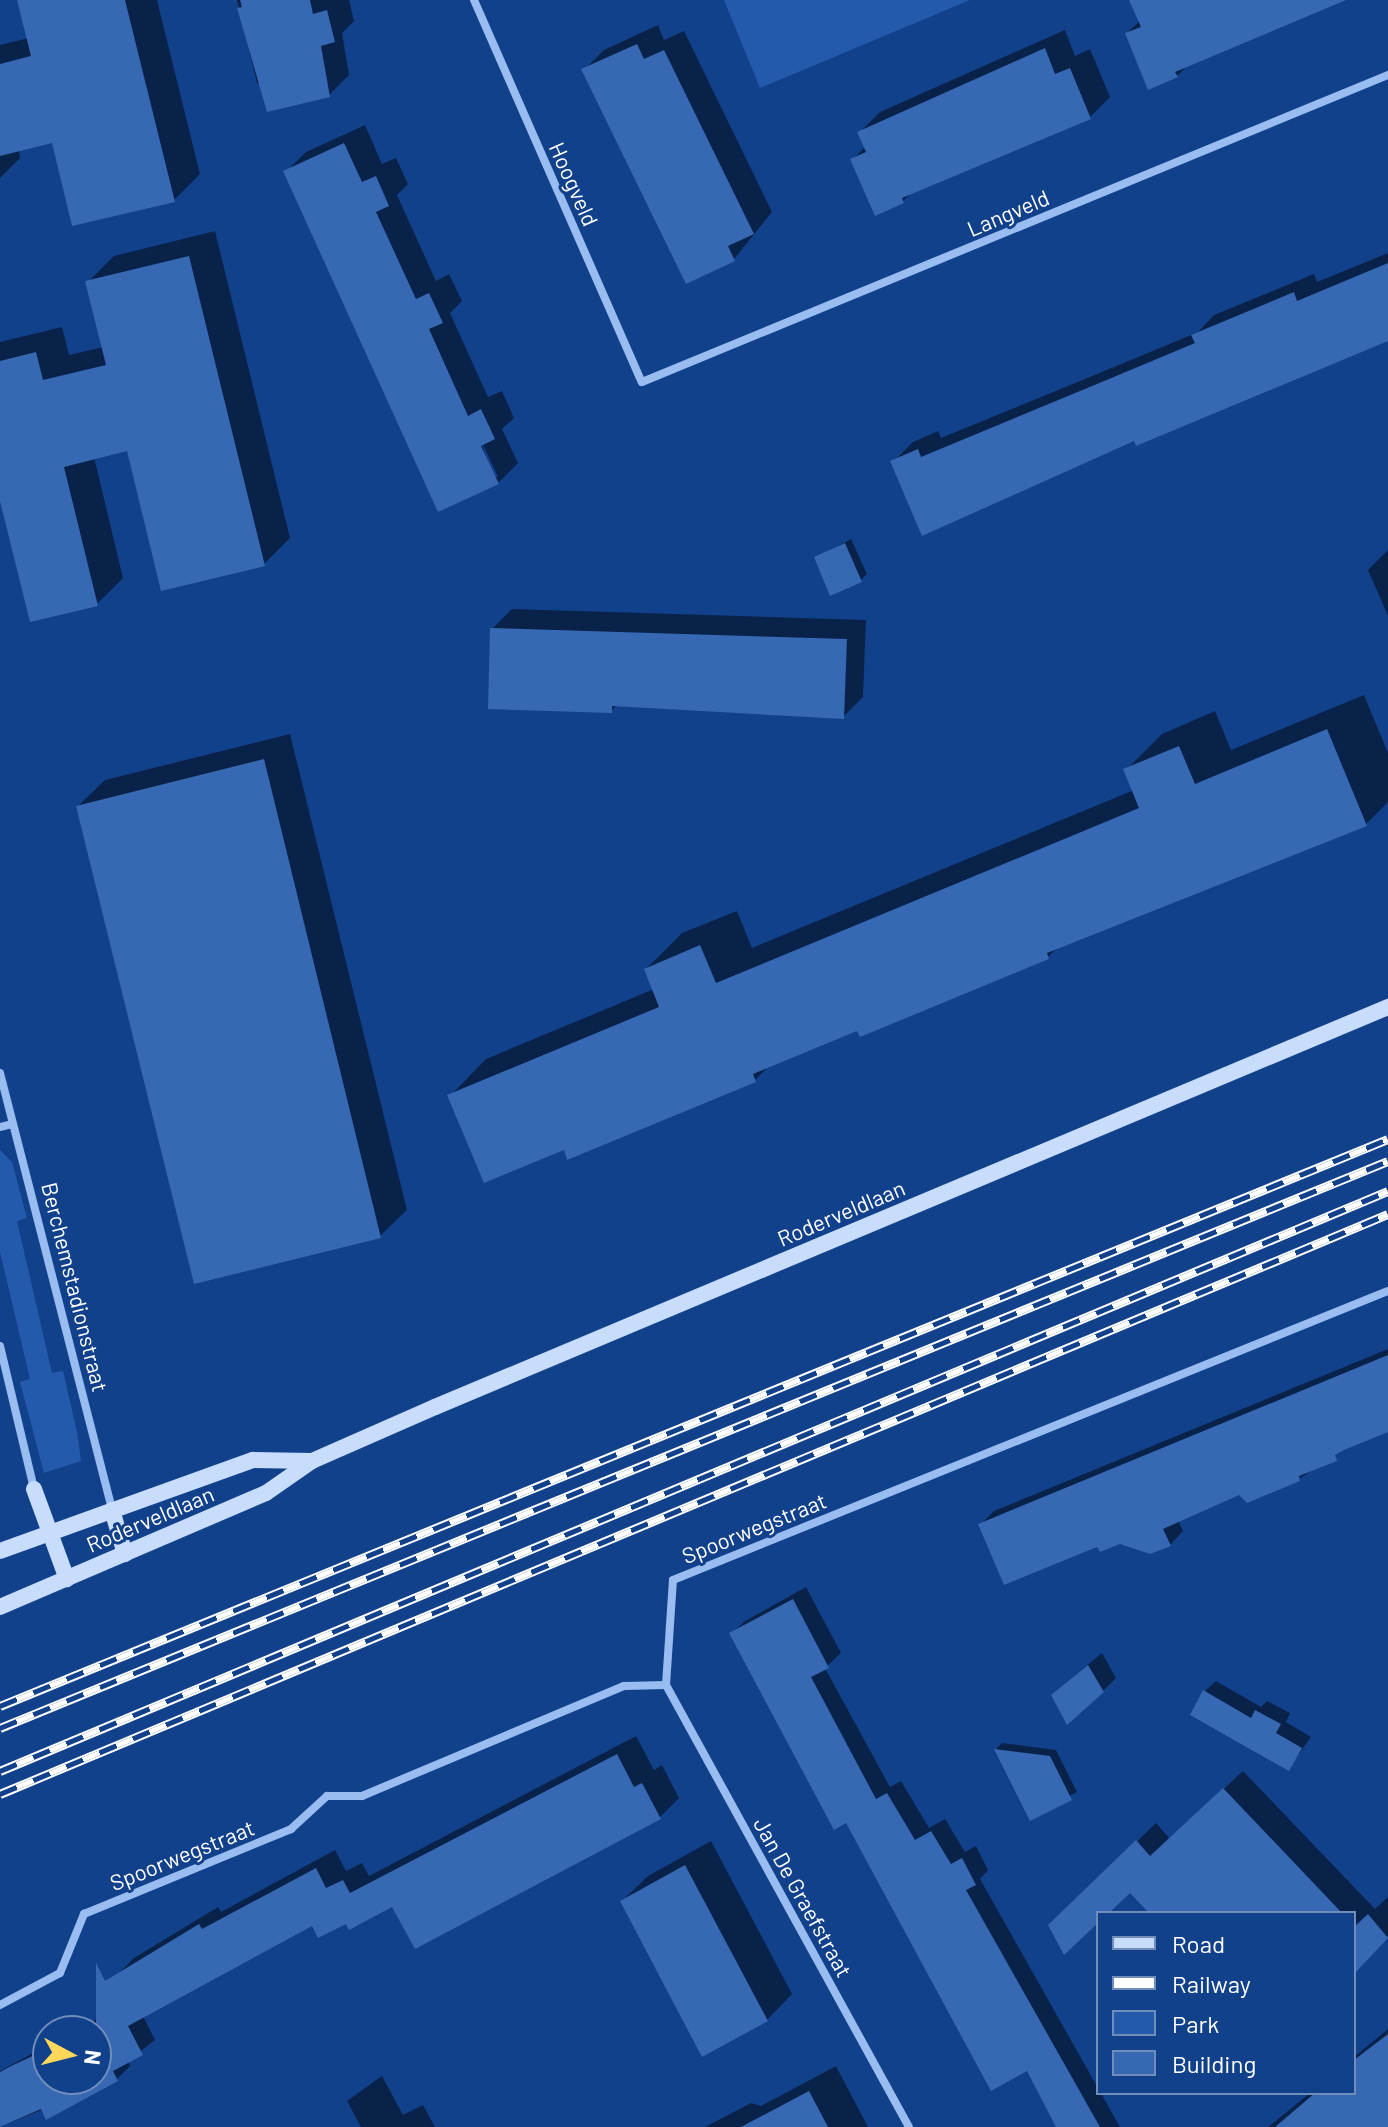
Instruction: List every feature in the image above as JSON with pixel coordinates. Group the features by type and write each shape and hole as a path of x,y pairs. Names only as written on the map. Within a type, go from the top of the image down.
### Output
{"street":[{"name":"Hoogveld","path":"474,0 642,382"},
{"name":"Langveld","path":"642,382 1388,75"},
{"name":"Roderveldlaan","path":"0,1607 266,1493 312,1461 1388,1007"},
{"name":"Berchemstadionstraat","path":"0,1073 112,1510"},
{"path":"0,1127 12,1124"},
{"name":"Spoorwegstraat","path":"0,2005 60,1973 84,1914 291,1829 327,1796 362,1796 624,1686 666,1685 673,1580 1388,1291"},
{"path":"0,1346 34,1489 67,1579"},
{"name":"Roderveldlaan","path":"0,1551 253,1460 312,1461"},
{"path":"112,1510 125,1554"},
{"name":"Jan De Graefstraat","path":"666,1685 909,2127"}],"green space":[{"path":"724,0 970,0 760,88"},
{"path":"0,1150 12,1162 27,1218 17,1221 52,1373 63,1371 81,1461 44,1473 20,1382 30,1379 0,1252"}],"building":[{"path":"17,0 125,0 175,202 72,226 52,143 0,156 0,64 31,56"},
{"path":"240,0 310,0 313,14 327,10 335,42 321,46 330,97 267,112 237,8 242,7"},
{"path":"1129,0 1346,0 1175,72 1178,77 1148,90 1125,33 1141,27"},
{"path":"637,44 644,59 664,50 754,234 728,246 735,261 686,284 581,69"},
{"path":"1045,48 1055,74 1070,68 1091,119 902,198 904,203 875,216 850,159 866,152 857,132"},
{"path":"344,143 362,182 376,176 389,206 376,212 416,299 429,293 443,323 429,329 468,416 481,409 495,439 481,446 499,484 438,512 283,171"},
{"path":"189,256 265,566 161,591 127,451 64,467 98,606 30,622 0,501 0,361 36,352 43,380 106,365 85,281"},
{"path":"1388,263 1388,341 1136,446 1134,441 922,536 890,461 918,449 921,457 1109,379 1195,343 1191,335 1294,292 1297,301"},
{"path":"845,543 862,582 830,596 814,557"},
{"path":"490,628 847,639 844,719 612,706 612,713 488,709"},
{"path":"1327,729 1367,826 1047,953 1049,959 860,1037 857,1031 753,1074 756,1082 567,1160 564,1150 484,1183 447,1095 659,1007 644,969 700,945 716,983 1139,808 1123,769 1179,746 1195,784"},
{"path":"264,759 381,1238 194,1284 76,806"},
{"path":"1388,1355 1388,1432 1335,1455 1337,1461 1299,1476 1300,1481 1247,1503 1239,1495 1163,1529 1171,1546 1150,1554 1120,1544 1100,1552 1097,1547 1004,1585 978,1524"},
{"path":"793,1599 829,1668 811,1677 876,1799 887,1793 915,1840 931,1831 951,1864 962,1858 976,1885 966,1890 1100,2127 1056,2127 1027,2071 991,2091 846,1823 834,1830 729,1633"},
{"path":"1088,1665 1104,1692 1067,1725 1051,1695"},
{"path":"1203,1690 1251,1718 1255,1710 1281,1724 1276,1733 1302,1748 1289,1771 1190,1715"},
{"path":"994,1749 1050,1756 1072,1800 1030,1821"},
{"path":"617,1754 634,1787 642,1783 661,1819 415,1949 392,1907 349,1930 346,1924 318,1938 312,1926 128,2026 143,2055 113,2071 118,2081 112,2084 112,2015 96,2015 96,1963 105,1981 199,1924 202,1929 316,1868 326,1888 343,1880 350,1893"},
{"path":"1223,1788 1340,1911 1147,1911 1130,1893 1111,1911 1096,1911 1096,1925 1064,1955 1048,1925 1136,1840 1150,1856"},
{"path":"685,1865 768,2021 702,2057 620,1901"},
{"path":"1368,1914 1388,1938 1356,1972 1356,1925"},
{"path":"1388,2034 1388,2127 1275,2127 1313,2095 1356,2095 1356,2058"},
{"path":"32,2056 32,2095 92,2095 46,2120 41,2109 0,2127 0,2072"},
{"path":"809,2091 828,2127 741,2127"}],"railway":[{"path":"0,1706 1388,1139"},
{"path":"0,1728 1388,1161"},
{"path":"0,1771 1388,1191"},
{"path":"0,1794 1388,1214"}]}
